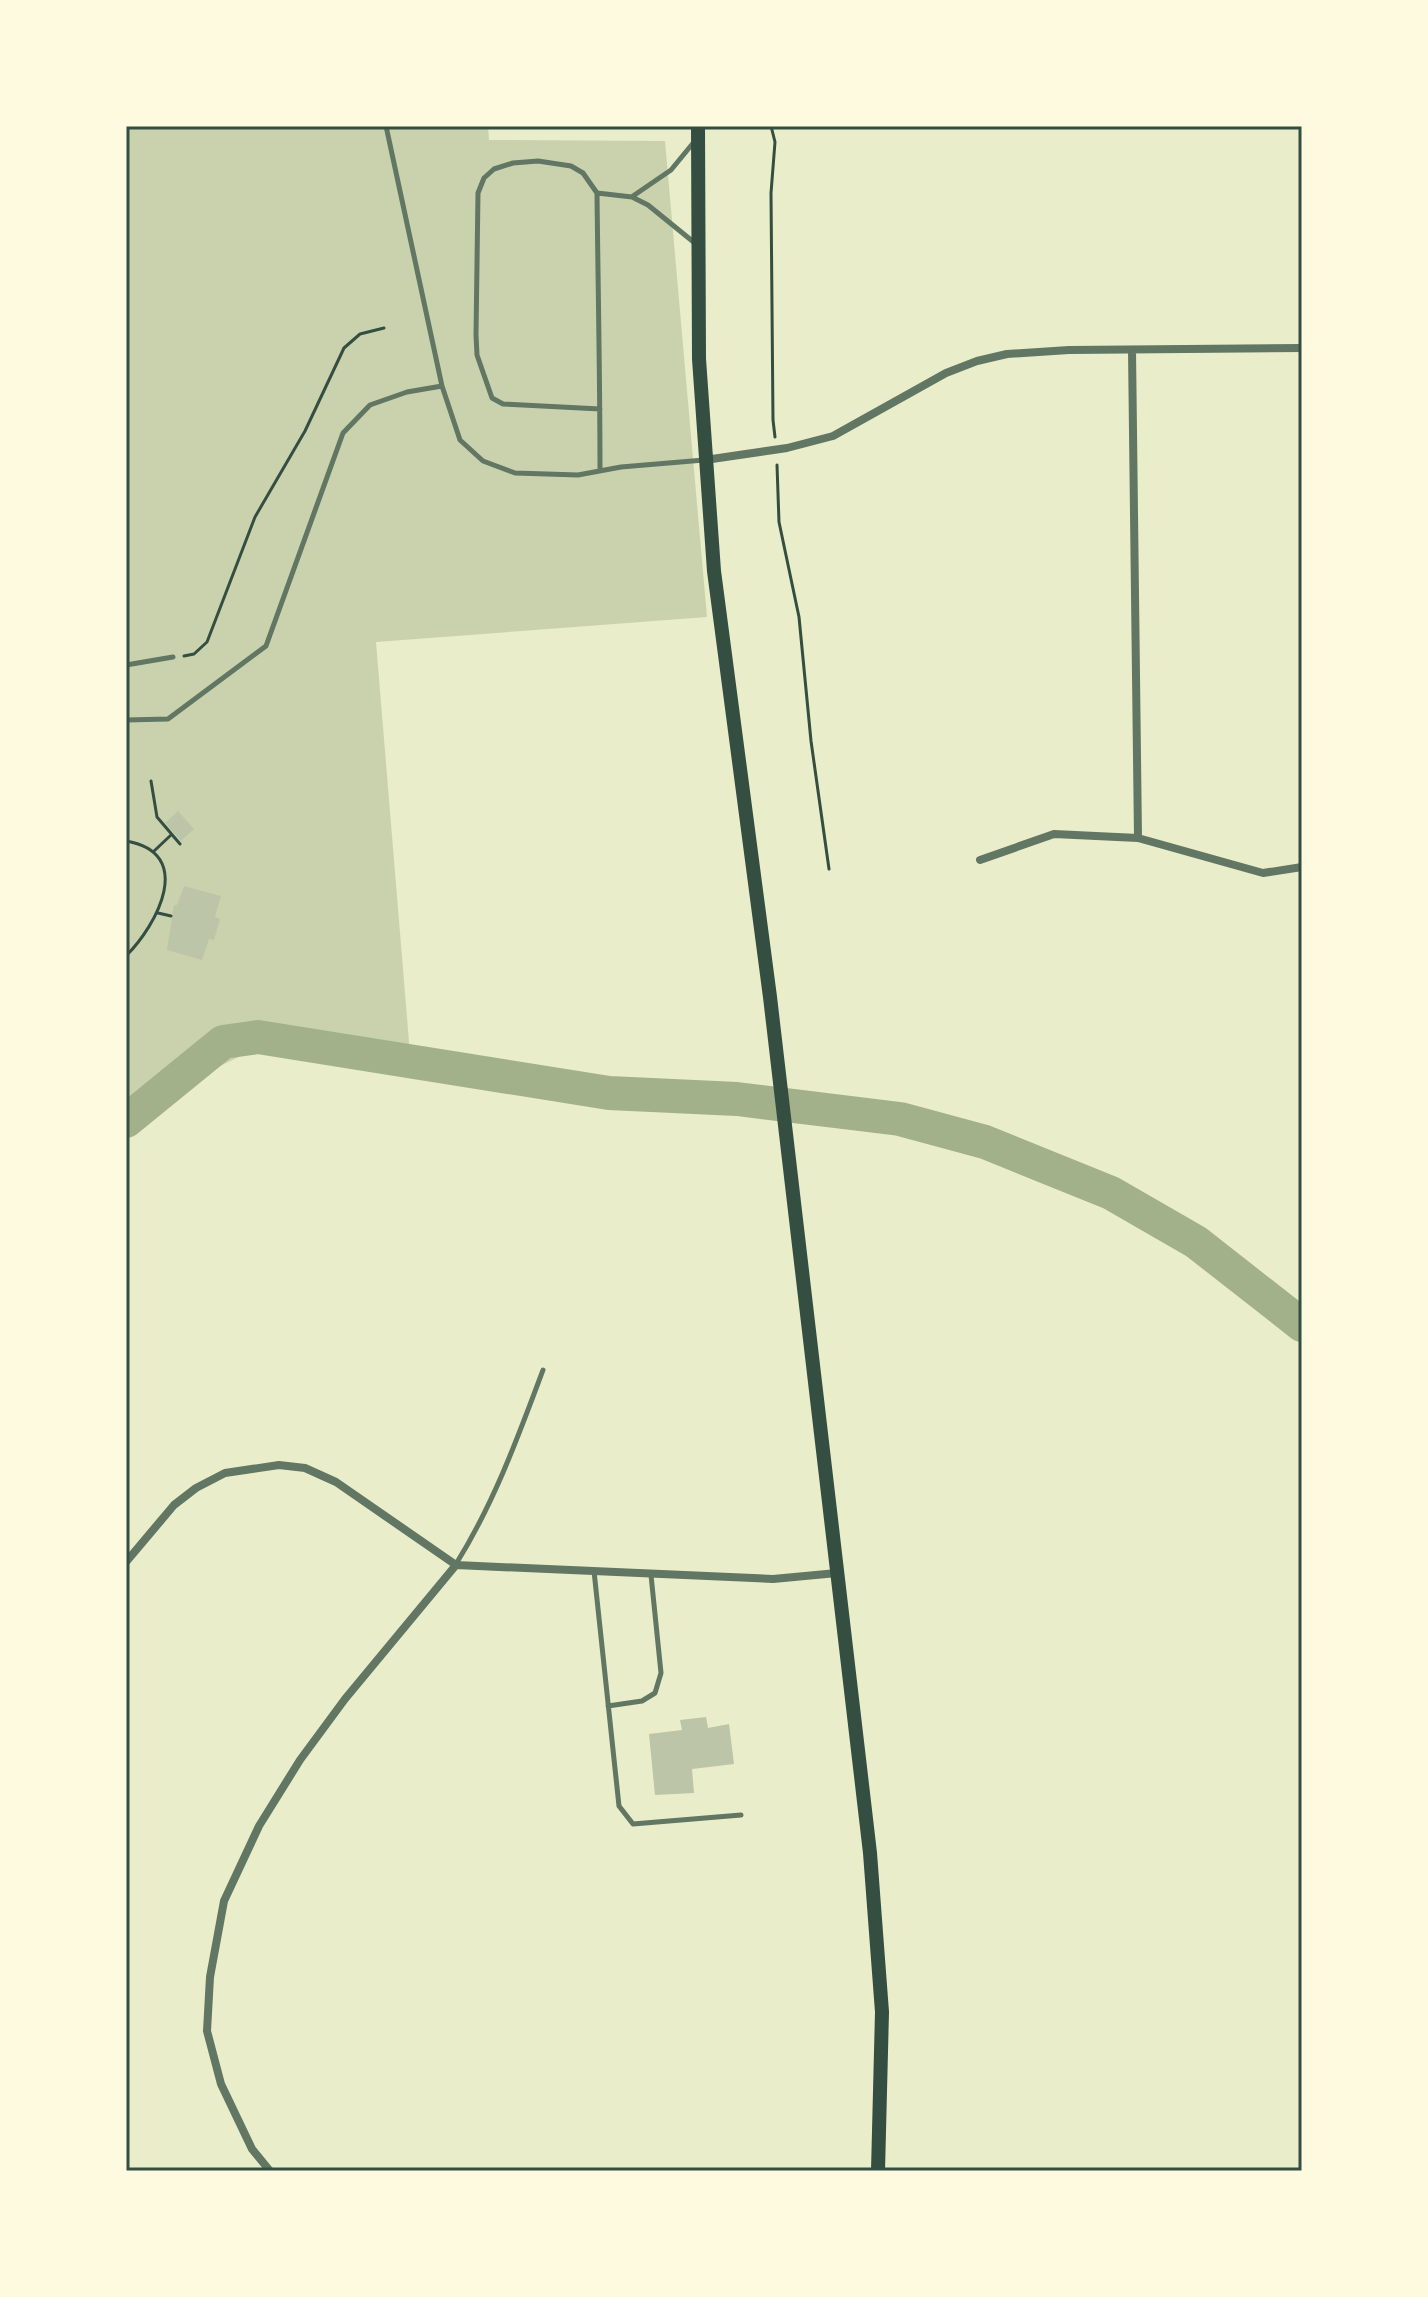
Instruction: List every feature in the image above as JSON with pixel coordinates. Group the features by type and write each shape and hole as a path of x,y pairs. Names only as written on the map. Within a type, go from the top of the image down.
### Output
{"main road":[{"path":"698,132 699,359 714,571 770,997 870,1853 882,2012 878,2171"}],"street":[{"path":"705,460 777,450 833,436 946,373 1007,354 1069,350 1302,348"},
{"path":"1132,350 1138,838"},
{"path":"980,860 1054,834 1138,838 1263,873 1302,867"},
{"path":"126,1562 174,1505 196,1488 225,1473 279,1465 305,1468 336,1482 456,1565 773,1579 837,1573"},
{"path":"270,2171 252,2149 221,2084 207,2031 210,1977 224,1901 259,1826 300,1760 345,1699 456,1565"}],"lane":[{"path":"386,126 442,386 460,440 483,461 515,473 578,475 621,467 705,460"},
{"path":"632,197 671,170 698,132"},
{"path":"600,409 503,404 492,398 477,355 476,335 478,193 484,178 494,169 513,163 571,166 583,173 597,193 600,409 600,471"},
{"path":"597,193 632,197 648,205 697,245"},
{"path":"126,720 168,719 266,646 343,433 370,405 407,392 442,386"},
{"path":"126,665 173,657"},
{"path":"456,1565 499,1484 543,1370"},
{"path":"594,1571 619,1806 633,1824 741,1815"},
{"path":"608,1706 642,1701 655,1693 661,1673 651,1575"}],"path":[{"path":"771,126 775,142 771,193 773,420 779,522 799,617 811,741 829,869"},
{"path":"173,657 194,654 207,642 255,517 305,431 344,348 360,334 384,328"},
{"path":"151,781 157,817 180,844"},
{"path":"152,853 171,835"},
{"path":"126,841 152,853 164,867 165,884 153,924 126,956"},
{"path":"158,913 171,916"}],"green space":[{"path":"126,126 488,126 489,140 665,141 707,617 376,642 410,1054 265,1044 126,1112"}],"building":[{"path":"178,811 194,829 181,841 165,823"},
{"path":"184,886 221,896 215,917 220,919 214,940 209,939 202,960 167,950 174,905 177,905"},
{"path":"706,1717 708,1728 729,1724 734,1764 692,1769 694,1793 655,1795 649,1734 682,1730 680,1720"}],"waterway":[{"path":"126,1121 223,1042 258,1037 609,1093 737,1099 900,1119 985,1142 1111,1193 1196,1242 1302,1325"}]}
